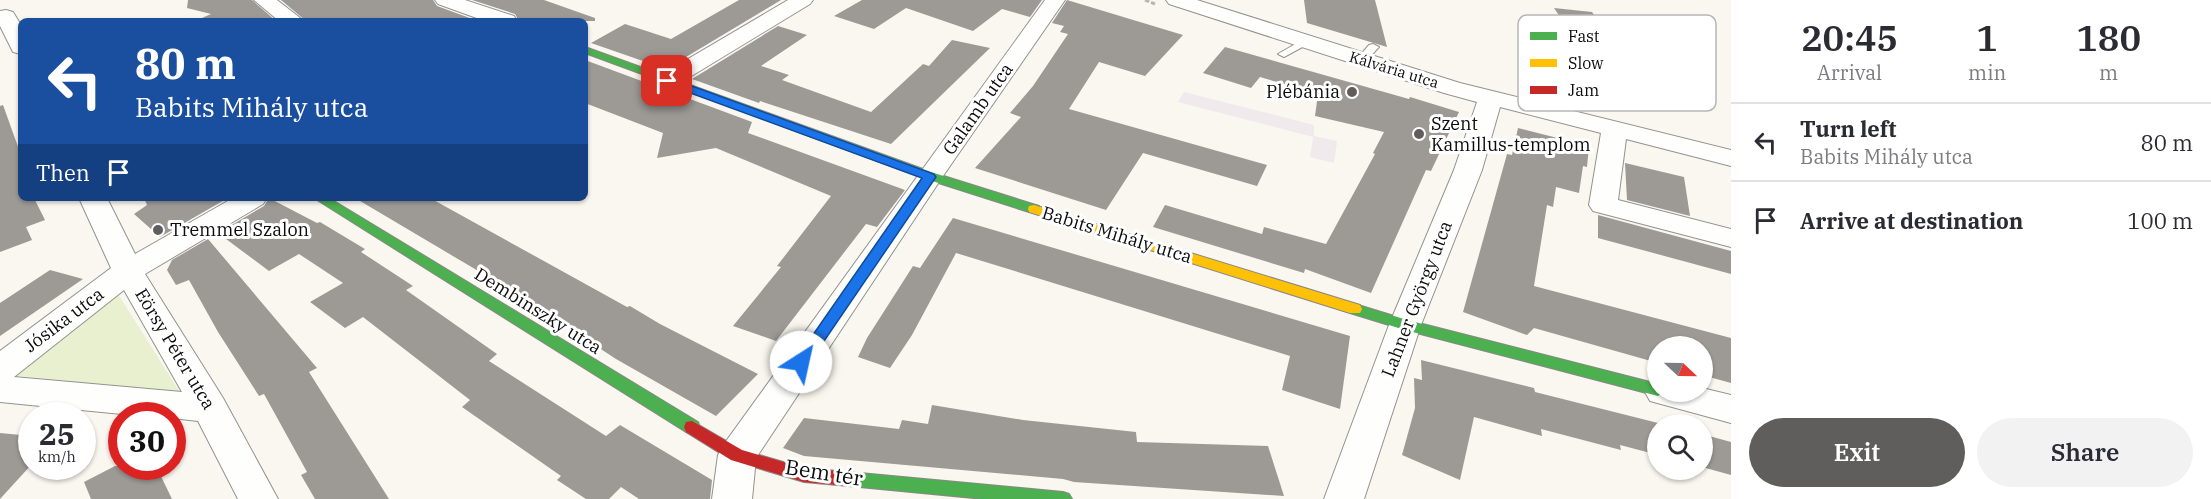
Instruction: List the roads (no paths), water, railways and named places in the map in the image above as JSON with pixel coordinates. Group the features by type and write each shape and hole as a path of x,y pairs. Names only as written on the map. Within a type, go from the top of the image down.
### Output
{"street":[{"path":"264,0 289,18"},
{"path":"445,0 497,18"},
{"path":"667,81 804,0"},
{"name":"Galamb utca","path":"738,455 1055,0"},
{"name":"Kálvária utca","path":"1176,0 1304,42 1367,54 1490,99 1518,106"},
{"path":"6,16 18,41"},
{"name":"Babits Mihály utca","path":"588,51 930,177 1405,325 1647,387"},
{"name":"Lahner György utca","path":"1344,499 1405,325 1468,170 1490,99"},
{"name":"Kálvária utca","path":"1538,111 1731,158"},
{"path":"1614,130 1603,206 1731,238"},
{"name":"Eörsy Péter utca","path":"94,201 128,271 210,408 258,499"},
{"name":"Jósika utca","path":"0,369 128,271 248,201"},
{"name":"Dembinszky utca","path":"325,201 738,455"},
{"path":"0,389 210,408"},
{"path":"1703,402 1731,409"},
{"path":"732,499 738,455"},
{"name":"Bem tér","path":"738,455 804,475 1063,499"}],"lane":[{"path":"1284,54 1304,42"}],"place":[{"name":"Plébánia","path":"1352,92"},
{"name":"Szent Kamillus-templom","path":"1419,134"},
{"name":"Tremmel Szalon","path":"158,230"}]}
